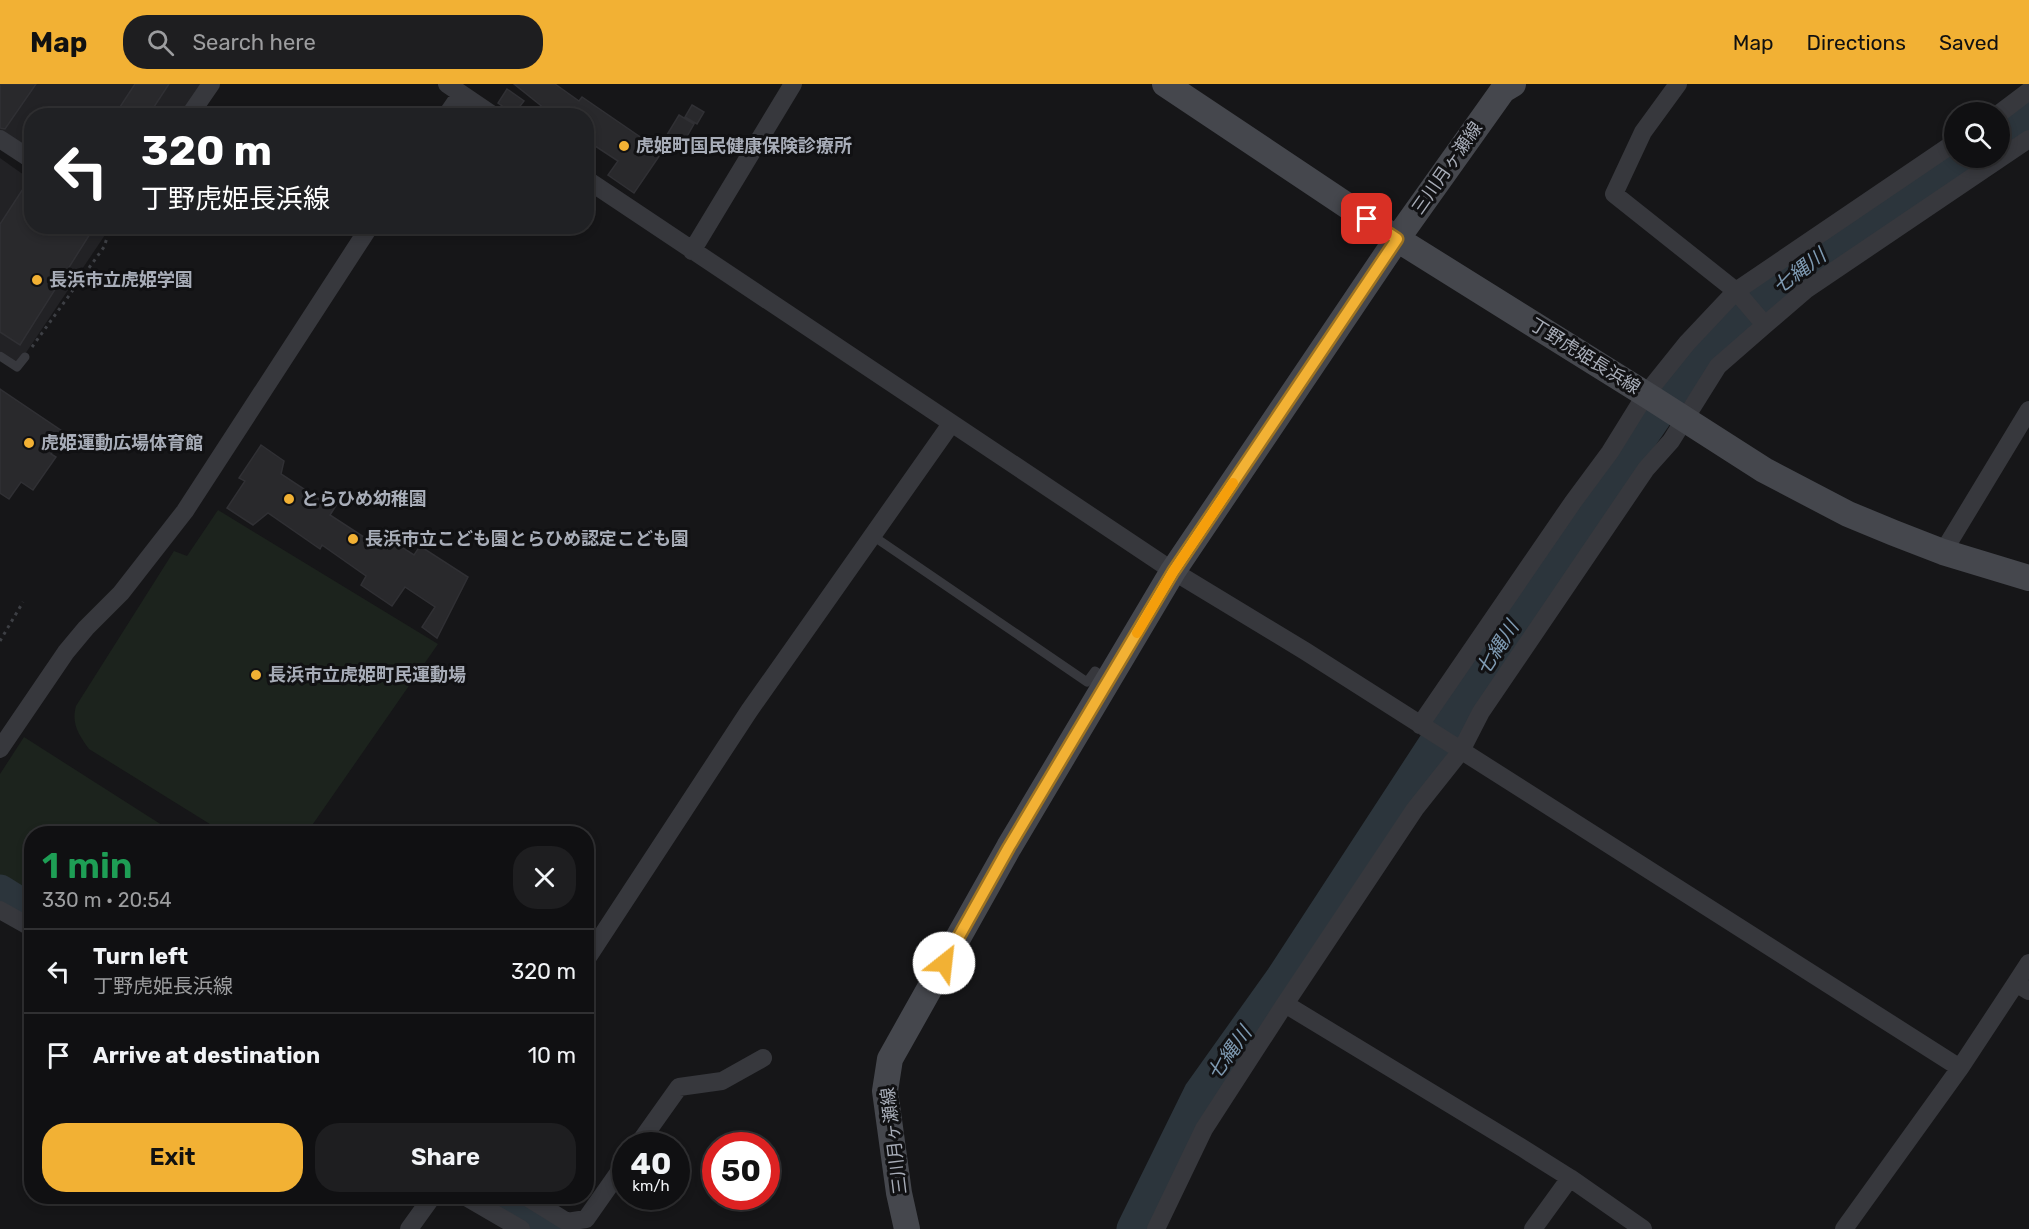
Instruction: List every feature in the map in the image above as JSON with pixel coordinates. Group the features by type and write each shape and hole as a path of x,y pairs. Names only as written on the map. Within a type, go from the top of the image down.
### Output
{"main road":[{"name":"丁野虎姫長浜線","path":"1165,84 1397,239 1764,470 1848,514 1943,552 2029,578"},
{"name":"三川月ヶ瀬線","path":"907,1229 899,1193 885,1091 890,1059 1009,847 1173,572 1397,239 1503,90 1513,84"}],"street":[{"path":"194,108 211,84"},
{"path":"693,251 793,84"},
{"path":"1678,84 1643,132 1614,194 1736,291 1765,325"},
{"path":"448,108 454,89 482,108"},
{"path":"2010,106 2029,92"},
{"path":"0,139 24,155"},
{"path":"1156,1229 1204,1129 1285,1004 1415,809 1461,751 1481,712 1507,673 1646,469 1671,441 1683,418 1718,366 1807,289 2029,139"},
{"path":"1420,725 1573,501 1687,342 1736,291 1944,150"},
{"path":"594,184 1173,572 1305,651 1960,1068"},
{"path":"0,749 66,652 78,625 121,593 144,552 185,511 365,234"},
{"path":"1943,552 2029,410"},
{"path":"594,948 749,711 951,424"},
{"path":"0,910 24,924"},
{"path":"1844,1229 1960,1068 2023,987 2029,963"},
{"path":"1285,1004 1524,1149 1643,1229"},
{"path":"647,1132 679,1087 722,1080 762,1058"},
{"path":"1533,1229 1570,1178"},
{"path":"539,1204 567,1221 586,1219 612,1182"},
{"path":"409,1229 427,1204"},
{"path":"478,1204 521,1229"}],"lane":[{"path":"0,356 17,367 25,357"},
{"path":"873,536 1087,682 1095,671 1108,680"}],"path":[{"path":"25,357 104,247 108,234"},
{"path":"0,641 23,602"}],"shaded area":[{"path":"0,84 205,84 189,108 24,108 24,150 0,135"},
{"name":"長浜市立虎姫学園","path":"0,158 24,175 24,234 106,234 19,363 0,351"},
{"name":"長浜市立虎姫町民運動場","path":"218,510 438,644 312,826 213,826 89,749 79,734 75,724 76,706 174,551 187,556"},
{"path":"24,737 163,826 24,826 24,896 0,881 0,774"}],"building":[{"path":"0,84 36,84 5,129 0,128"},
{"path":"135,84 169,84 153,108 119,108"},
{"name":"虎姫町国民健康保険診療所","path":"514,84 555,84 579,101 582,97 662,152 634,193 608,175 618,161 594,145 594,108 544,108"},
{"path":"507,89 524,101 519,108 505,108 498,103"},
{"path":"692,105 704,112 697,124 685,117"},
{"path":"679,115 694,124 678,152 662,143"},
{"name":"長浜市立虎姫学園","path":"24,187 24,234 90,234 20,345 0,332 0,224"},
{"name":"虎姫運動広場体育館","path":"0,389 65,433 51,454 56,457 33,490 21,482 9,499 0,493"},
{"name":"長浜市立こども園とらひめ認定こども園","path":"261,445 284,461 281,474 322,501 327,493 339,501 330,515 376,545 383,535 414,555 420,546 468,577 437,638 422,627 435,607 405,587 392,606 361,585 366,576 322,545 320,549 268,513 253,525 227,508 245,481 239,478"}],"waterway":[{"name":"七縄川","path":"2010,126 2029,112"},
{"name":"七縄川","path":"1133,1229 1200,1093 1282,978 1511,627 1688,369 1722,334 1786,277 1949,168"},
{"path":"0,891 24,906"},
{"name":"七縄川","path":"517,1204 560,1229"}],"slow traffic":[{"path":"1137,633 1173,572 1233,483"}],"place":[{"name":"虎姫町国民健康保険診療所","path":"624,146"},
{"name":"長浜市立虎姫学園","path":"37,280"},
{"name":"虎姫運動広場体育館","path":"29,443"},
{"name":"とらひめ幼稚園","path":"289,499"},
{"name":"長浜市立こども園とらひめ認定こども園","path":"353,539"},
{"name":"長浜市立虎姫町民運動場","path":"256,675"}],"route":[{"path":"944,963 1009,847 1173,572 1397,239 1367,219"}]}
